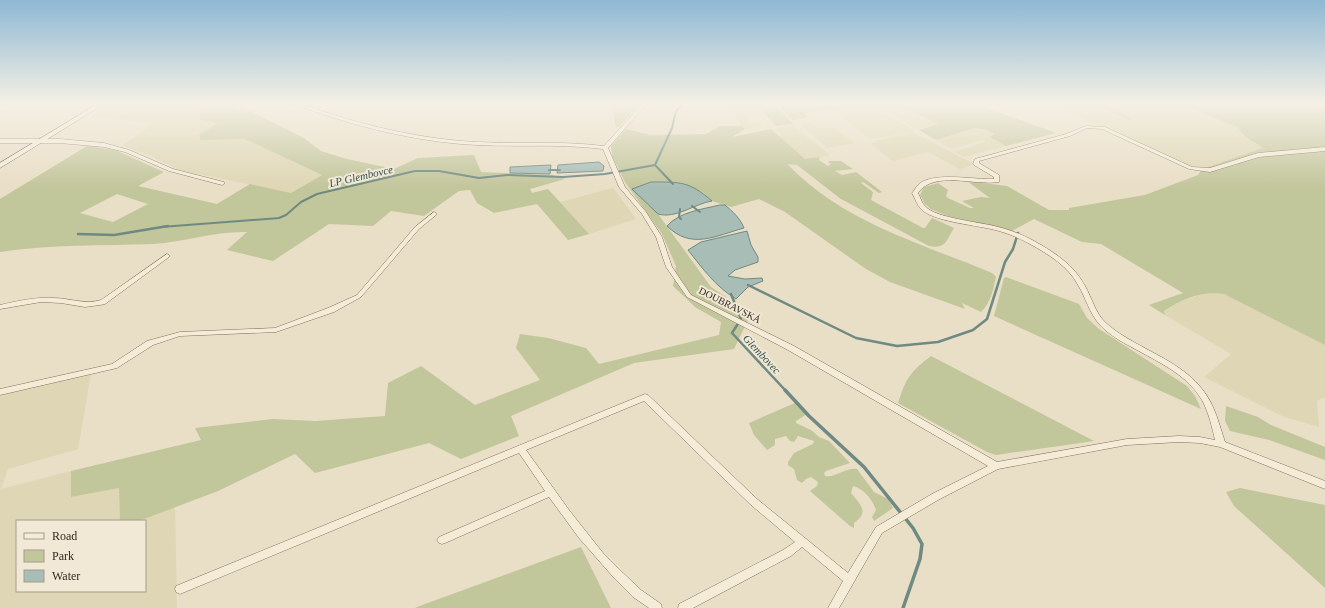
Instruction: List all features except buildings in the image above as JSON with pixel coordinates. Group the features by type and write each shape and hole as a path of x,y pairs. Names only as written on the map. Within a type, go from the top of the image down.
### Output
{"main road":[{"path":"0,166 56,131"}],"street":[{"path":"387,131 430,140 486,144 579,144 605,148 620,131"},
{"path":"1077,131 977,160 976,164 996,176 997,181 938,180 925,183 917,188 915,193 923,208 934,214 1018,236 1039,248 1068,269 1081,285 1090,308 1101,323 1122,338 1178,371 1191,381 1203,395 1214,420 1221,444"},
{"path":"1110,131 1191,168 1204,171 1258,155 1325,149"},
{"path":"0,141 84,142 115,147 134,153 171,170 222,183"},
{"name":"DOUBRAVSKÁ","path":"605,148 622,187 644,213 659,237 669,267 689,296 791,348 996,466"},
{"path":"0,392 114,366 150,343 180,334 276,330 331,310 359,296 417,228 434,214"},
{"path":"0,307 27,301 56,300 96,305 103,302 167,256"},
{"path":"180,589 645,397 754,502 849,580"},
{"path":"833,608 880,530 935,497 996,466 1127,442 1179,439 1200,440 1221,444 1325,486"},
{"path":"520,448 589,542 614,571 642,598 657,608"},
{"path":"442,540 552,492"},
{"path":"683,608 787,553 802,542"}],"shaded area":[{"path":"142,131 207,131 201,140 245,139 322,175 291,193 179,170 148,155 122,146"},
{"path":"778,131 800,131 829,154 829,156 805,159 779,136 782,135"},
{"path":"808,131 839,131 855,143 828,148"},
{"path":"860,131 914,132 870,139"},
{"path":"963,131 989,131 995,134 990,136 992,138 1006,146 965,157 954,152 986,141 983,140 951,149 936,140"},
{"path":"1111,131 1241,131 1247,138 1263,148 1202,169 1197,169"},
{"path":"913,133 974,164 960,169 928,152 893,161 871,144 875,141"},
{"path":"613,188 636,219 589,234 560,202"},
{"path":"1215,293 1224,294 1250,306 1325,345 1325,397 1317,401 1319,427 1282,416 1204,377 1231,354 1165,315 1164,311 1179,302 1200,295"},
{"path":"91,373 78,449 8,469 1,489 71,471 71,497 119,488 120,520 16,520 16,592 146,592 146,520 142,520 175,507 177,608 0,608 0,394"}],"green space":[{"path":"205,131 291,131 304,138 321,151 347,159 394,169 418,158 474,155 481,172 553,175 565,179 530,189 532,193 548,189 589,234 568,240 537,204 494,213 477,203 470,190 459,191 424,216 391,211 373,226 329,224 273,261 227,250 247,232 223,233 153,244 57,246 0,252 0,199 87,146 115,150 164,172 138,186 217,204 250,184 291,193 322,175 245,139 201,140 199,135","holes":["117,194 148,204 113,222 80,213"]},
{"path":"624,131 635,131 650,135 706,134 711,131 741,131 732,137 759,131 774,131 805,159 820,157 819,160 828,166 831,164 828,162 829,161 841,161 853,169 835,171 842,175 856,172 882,192 879,193 863,182 861,183 873,192 871,200 923,228 925,228 932,218 954,228 945,243 935,247 929,246 841,199 797,165 788,164 810,185 830,200 852,213 898,235 992,273 996,277 991,296 987,304 981,312 962,303 965,309 890,282 866,269 785,212 759,199 731,207 712,201 702,192 651,182 633,189 658,214 711,287 751,314 734,349 634,363 511,416 519,436 461,459 429,443 315,473 295,454 218,491 142,520 120,520 119,488 71,497 71,471 201,440 195,428 273,419 315,421 385,416 388,383 421,366 475,405 540,380 516,348 520,334 548,338 586,348 599,364 719,335 721,322 695,307 673,286 676,266 662,234 625,182 612,156 611,146"},
{"path":"921,131 964,131 936,140"},
{"path":"989,131 1051,131 1056,133 1006,146 990,137 994,134"},
{"path":"1241,131 1325,131 1325,345 1224,294 1216,293 1192,297 1164,311 1165,315 1149,305 1183,293 1101,244 1082,242 1034,219 1012,231 950,217 931,209 925,204 920,195 924,187 938,183 948,190 946,196 948,198 970,208 974,208 962,201 981,197 990,198 967,181 1007,186 1049,210 1069,210 1069,208 1145,195 1198,175 1202,169 1263,148 1247,138"},
{"path":"1006,277 1079,304 1087,318 1099,329 1187,386 1195,396 1201,409 994,316 1004,278"},
{"path":"931,356 1094,441 996,455 987,452 898,403 906,381 913,371"},
{"path":"795,403 807,414 796,421 796,423 811,430 819,437 829,441 850,463 826,471 824,473 825,476 857,469 874,492 888,499 893,508 874,521 872,517 876,510 873,502 864,492 853,486 851,493 862,508 862,515 854,523 854,528 810,491 817,486 818,482 811,477 802,483 797,480 794,469 788,465 788,462 794,453 813,444 814,441 798,436 794,442 790,441 786,436 775,439 775,445 767,450 754,435 749,423"},
{"path":"1226,406 1258,417 1271,425 1325,447 1325,460 1269,440 1230,431 1225,421"},
{"path":"1240,488 1325,505 1325,588 1234,506 1226,492"},
{"path":"581,547 611,608 415,608 425,604"}],"water":[{"path":"599,162 604,166 603,171 557,173 558,165"},
{"path":"551,165 550,174 510,173 510,167"},
{"path":"651,182 684,184 704,194 712,201 678,213 665,215 658,214 632,189"},
{"path":"725,205 740,221 744,228 704,239 694,239 685,238 667,226 678,217 685,214"},
{"path":"747,231 751,245 758,257 758,262 735,270 728,276 745,279 762,278 763,281 748,287 736,299 716,283 688,250 701,242"}],"waterway":[{"name":"Glembovec","path":"655,165 670,131"},
{"name":"LP Glembovce","path":"163,227 279,218 286,215 301,202 317,194 415,171 439,171 479,178 507,175 563,177 605,174 655,165"},
{"name":"Glembovec","path":"655,165 673,184"},
{"path":"549,170 560,170"},
{"path":"692,206 700,212"},
{"name":"Glembovec","path":"680,209 679,217 681,219"},
{"name":"LP Glembovce","path":"163,227 168,226"},
{"name":"LP Glembovce","path":"78,234 114,235 163,227"},
{"path":"748,285 856,338 897,346 938,342 973,330 987,319 1005,262 1013,249 1018,233"},
{"name":"Glembovec","path":"731,294 741,319 732,333 786,391"},
{"name":"Glembovec","path":"785,390 809,416 864,467 913,528 922,544 920,559 903,608"}]}
